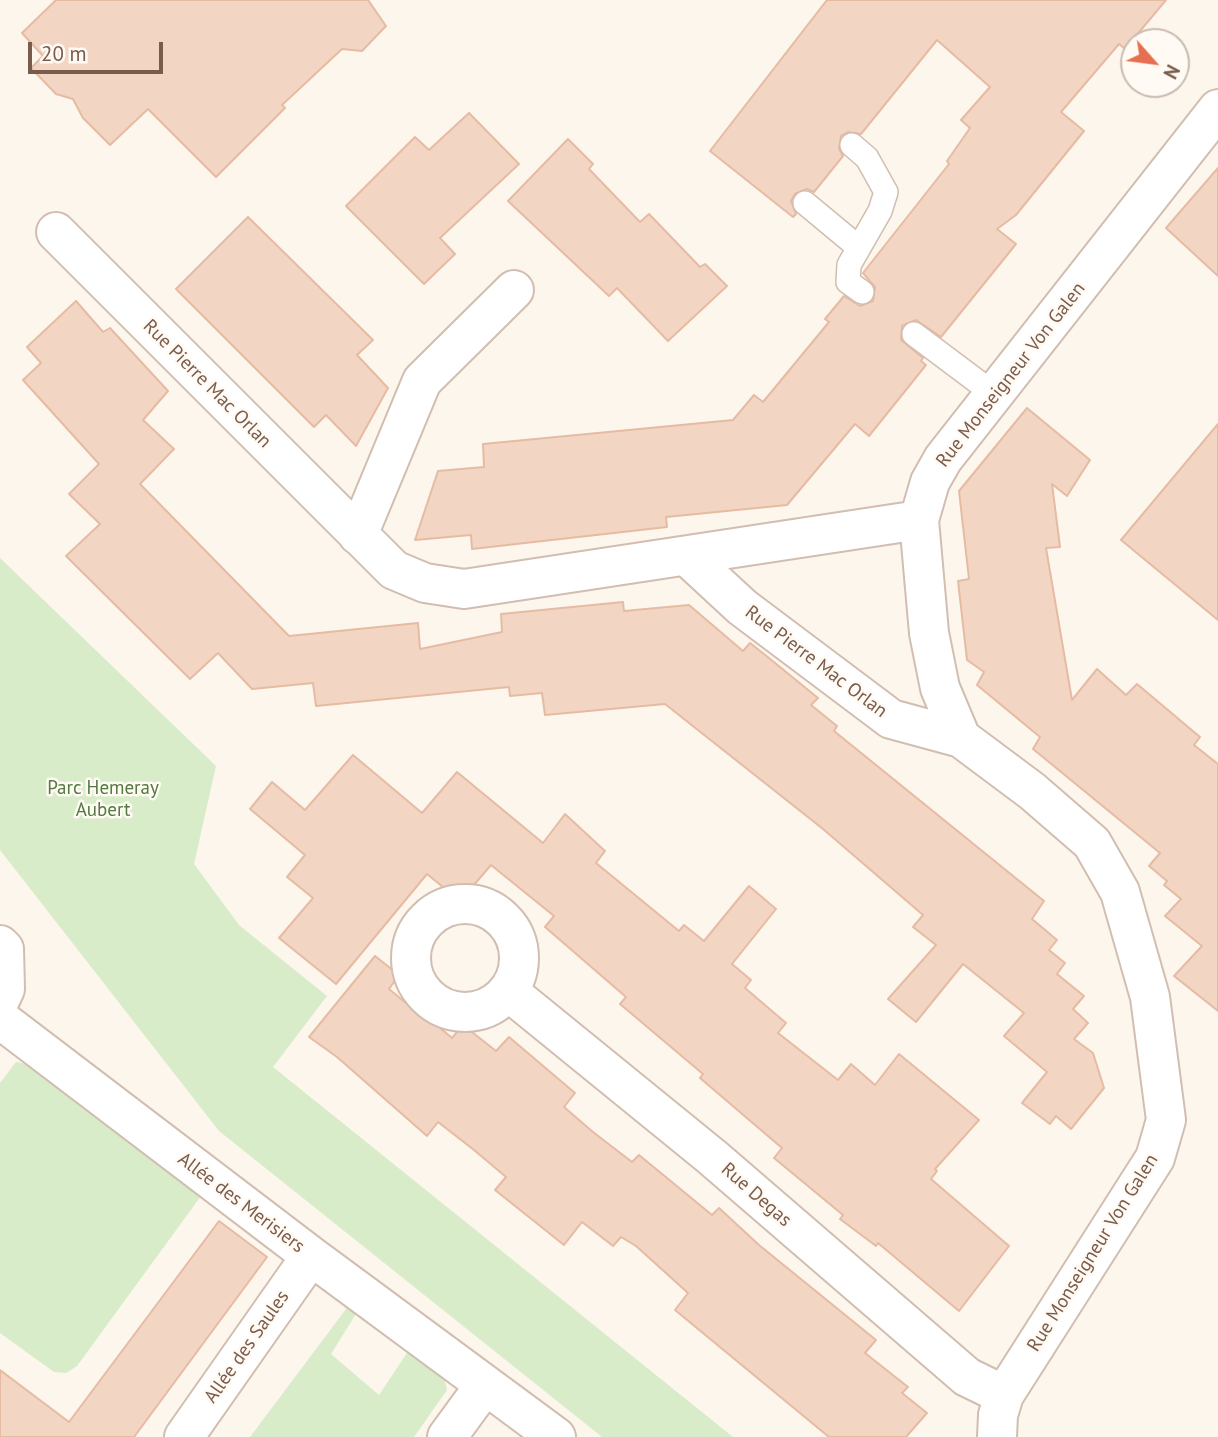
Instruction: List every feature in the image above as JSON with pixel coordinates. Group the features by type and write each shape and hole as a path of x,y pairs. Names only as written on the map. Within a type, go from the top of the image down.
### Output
{"street":[{"name":"Rue Monseigneur Von Galen","path":"997,1437 998,1415 1004,1395 1155,1158 1166,1120 1150,997 1120,892 1092,843 1032,791 961,738 940,688 933,655 919,520 930,482 943,459 1218,109"},
{"name":"Rue Pierre Mac Orlan","path":"56,232 394,570 425,583 464,589 919,520"},
{"path":"358,535 422,381 514,290"},
{"name":"Rue Pierre Mac Orlan","path":"688,557 742,607 891,719 961,738"},
{"path":"0,945 4,949 5,989 0,1000"},
{"name":"Rue Degas","path":"508,991 712,1157 967,1377 1004,1395"},
{"name":"Allée des Merisiers","path":"0,1019 311,1256 556,1437"},
{"name":"Allée des Saules","path":"184,1437 311,1256"},
{"path":"447,1437 485,1385"}],"lane":[{"path":"852,145 867,158 886,192 880,211 849,265 848,282 862,292"},
{"path":"805,203 858,247"},
{"path":"914,334 994,394"}],"green space":[{"name":"Parc Hemeray Aubert","path":"0,558 216,766 194,864 239,925 327,996 273,1067 733,1437 602,1437 219,1131 0,850"},
{"path":"16,1062 26,1064 201,1196 77,1366 66,1373 54,1372 0,1333 0,1083"},
{"path":"352,1301 359,1309 331,1354 379,1395 409,1350 444,1378 447,1390 414,1437 250,1437"}],"building":[{"path":"56,0 368,0 386,26 362,51 342,49 282,105 285,108 216,177 148,109 110,145 83,118 73,99 56,94 31,68 43,56 22,33"},
{"path":"827,0 1166,0 1143,28 1120,28 1120,45 1061,112 1084,131 1016,215 997,229 1016,244 941,337 916,320 902,326 901,340 923,358 921,361 926,365 869,436 855,424 787,505 666,517 667,527 472,549 471,535 415,540 438,471 484,467 483,444 733,420 754,395 763,402 829,322 825,319 844,296 860,306 873,301 875,287 863,273 949,164 947,161 970,128 961,120 990,87 937,40 861,134 848,132 841,136 839,149 843,156 814,192 807,189 795,194 791,201 796,214 793,217 710,151"},
{"path":"469,113 519,164 440,238 455,254 424,284 346,206 415,137 429,150"},
{"path":"568,139 593,164 589,169 640,222 649,214 700,267 705,264 727,286 668,341 617,288 609,296 508,201"},
{"path":"1218,168 1218,276 1166,228"},
{"path":"248,217 373,340 357,355 388,388 356,446 326,415 314,427 176,289"},
{"path":"76,301 103,332 110,328 168,391 143,420 174,449 140,484 289,636 418,623 420,649 502,632 501,614 623,602 624,611 689,605 743,651 750,643 818,698 811,705 837,726 834,731 1044,901 1032,919 1057,940 1049,950 1065,963 1057,974 1084,996 1073,1009 1088,1023 1074,1039 1093,1053 1104,1088 1071,1129 1056,1116 1050,1124 1022,1103 1047,1072 1004,1036 1024,1013 963,964 916,1022 888,999 936,945 913,927 923,915 823,829 665,704 545,715 542,693 510,696 509,687 316,706 313,683 252,689 218,653 190,679 66,556 100,524 69,494 99,464 23,380 41,363 27,347"},
{"path":"1027,408 1090,460 1067,496 1052,484 1060,547 1046,548 1072,700 1097,669 1126,695 1137,684 1200,737 1194,745 1218,764 1218,1011 1174,976 1202,946 1165,916 1181,899 1164,885 1167,881 1149,866 1160,853 1033,749 1040,737 977,685 984,672 967,660 958,581 969,579 959,491"},
{"path":"1218,424 1218,620 1121,540"},
{"path":"353,755 422,813 457,772 543,843 565,814 605,851 596,863 679,931 684,925 704,941 749,886 776,909 732,964 751,980 745,988 786,1023 778,1033 838,1080 851,1064 875,1085 899,1054 979,1120 935,1169 937,1171 931,1179 1009,1246 959,1311 878,1243 876,1246 840,1219 843,1215 774,1158 782,1148 700,1078 703,1074 620,1004 626,997 545,927 554,916 491,865 460,901 427,874 336,984 279,938 313,898 287,877 305,855 250,809 272,782 305,810"},
{"path":"375,956 399,975 389,989 424,1018 426,1016 452,1038 463,1025 496,1051 509,1037 575,1093 564,1107 593,1132 632,1162 639,1155 712,1215 719,1208 759,1245 876,1340 865,1353 908,1387 902,1393 927,1413 906,1437 829,1437 675,1310 688,1293 636,1246 621,1237 613,1246 582,1222 564,1245 495,1190 506,1177 474,1150 438,1122 427,1136 337,1057 309,1037"},
{"path":"219,1221 267,1257 134,1437 0,1437 0,1370 69,1422"}]}
